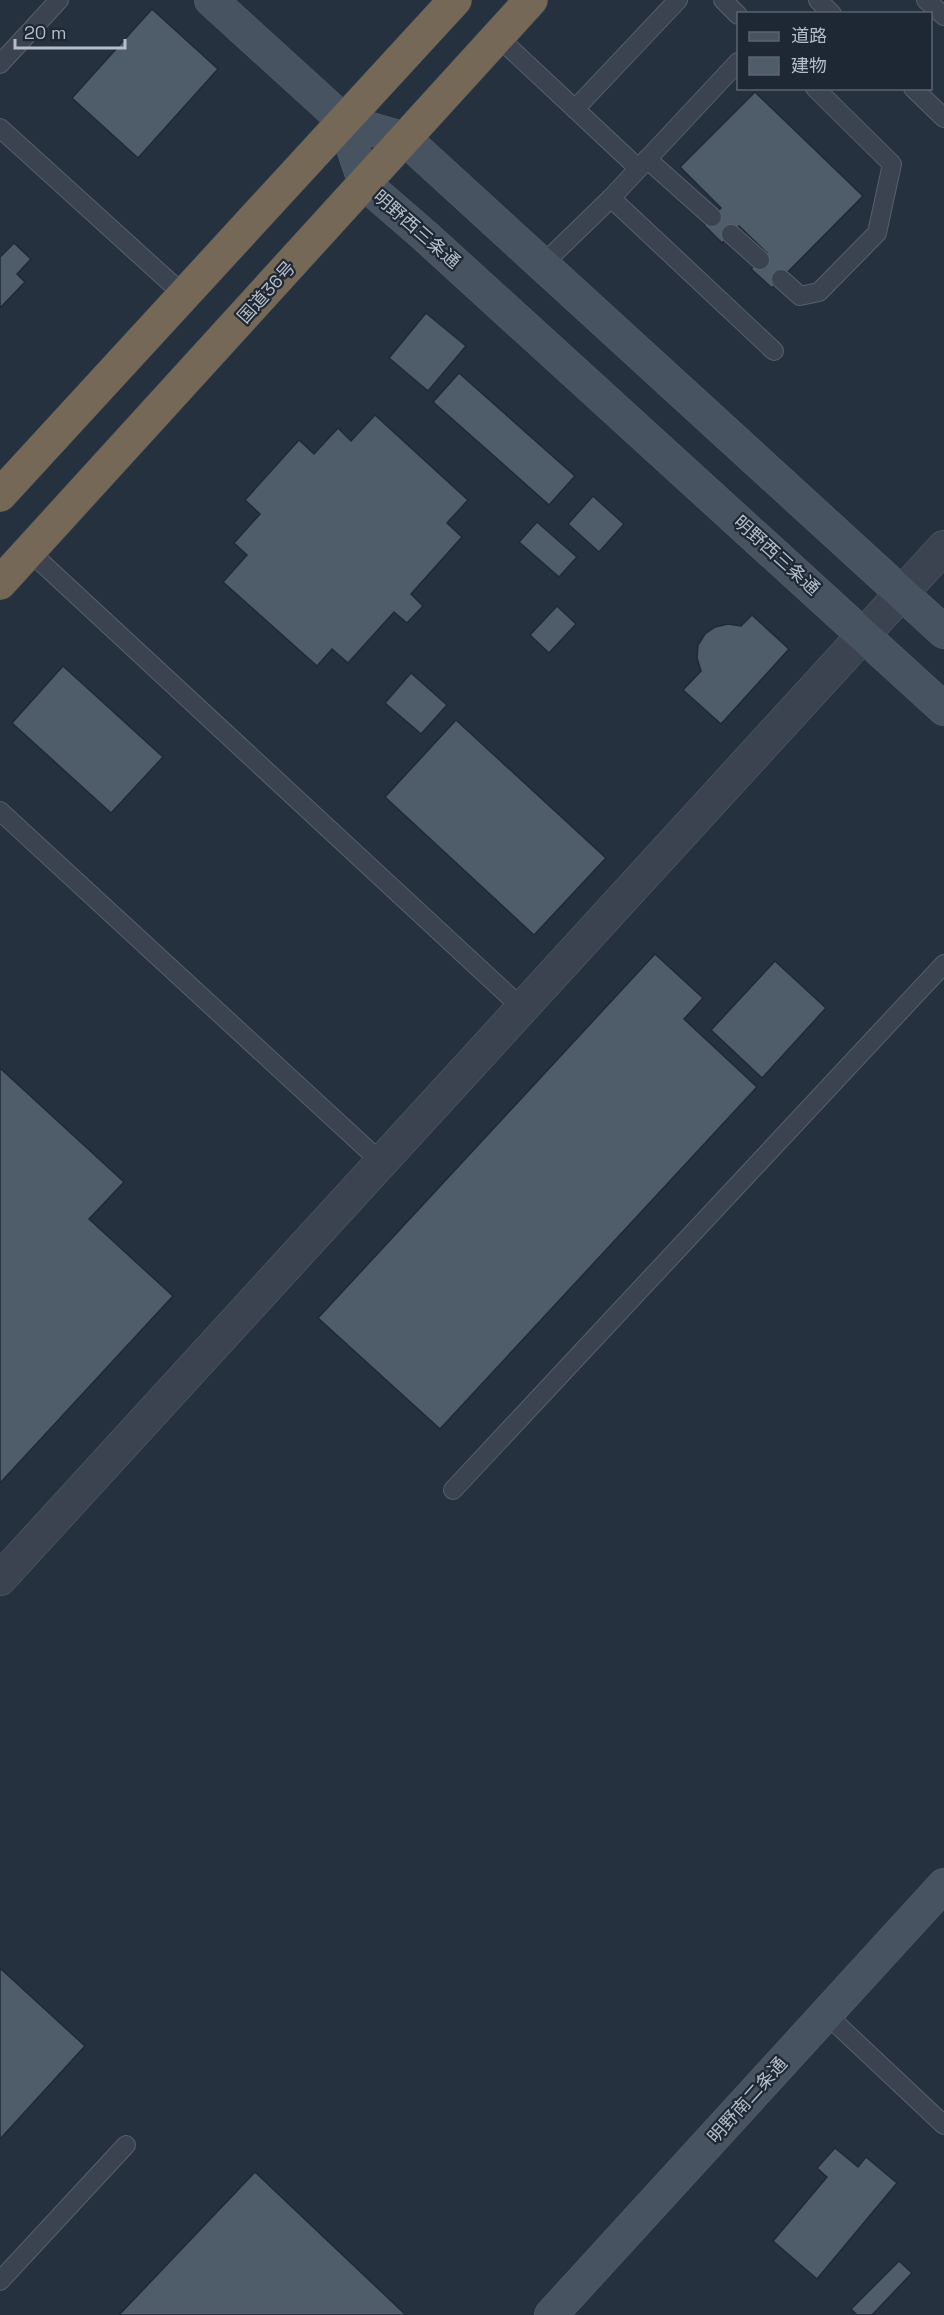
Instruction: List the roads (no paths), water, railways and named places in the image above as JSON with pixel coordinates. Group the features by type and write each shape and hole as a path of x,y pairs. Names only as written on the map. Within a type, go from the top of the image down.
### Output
{"highway":[{"path":"0,495 455,0"},
{"name":"国道36号","path":"0,583 531,0"}],"street":[{"path":"212,0 344,121 405,139 944,632"},
{"name":"明野西三条通","path":"344,121 365,184 424,235 944,709"},
{"path":"0,1580 944,547"},
{"name":"明野南二条通","path":"551,2315 944,1885"}],"lane":[{"path":"0,64 58,0"},
{"path":"575,109 678,0"},
{"path":"723,0 737,14"},
{"path":"818,0 830,12"},
{"path":"926,0 944,16"},
{"path":"498,37 575,109 712,217"},
{"path":"543,264 611,198 737,63"},
{"path":"781,279 800,296 819,292 877,233 892,164 817,90"},
{"path":"915,90 944,118"},
{"path":"0,128 184,295"},
{"path":"611,198 774,351"},
{"path":"731,234 760,260"},
{"path":"29,551 522,1008"},
{"path":"0,811 381,1162"},
{"path":"453,1490 944,964"},
{"path":"826,2014 944,2125"},
{"path":"0,2281 126,2145"}]}
